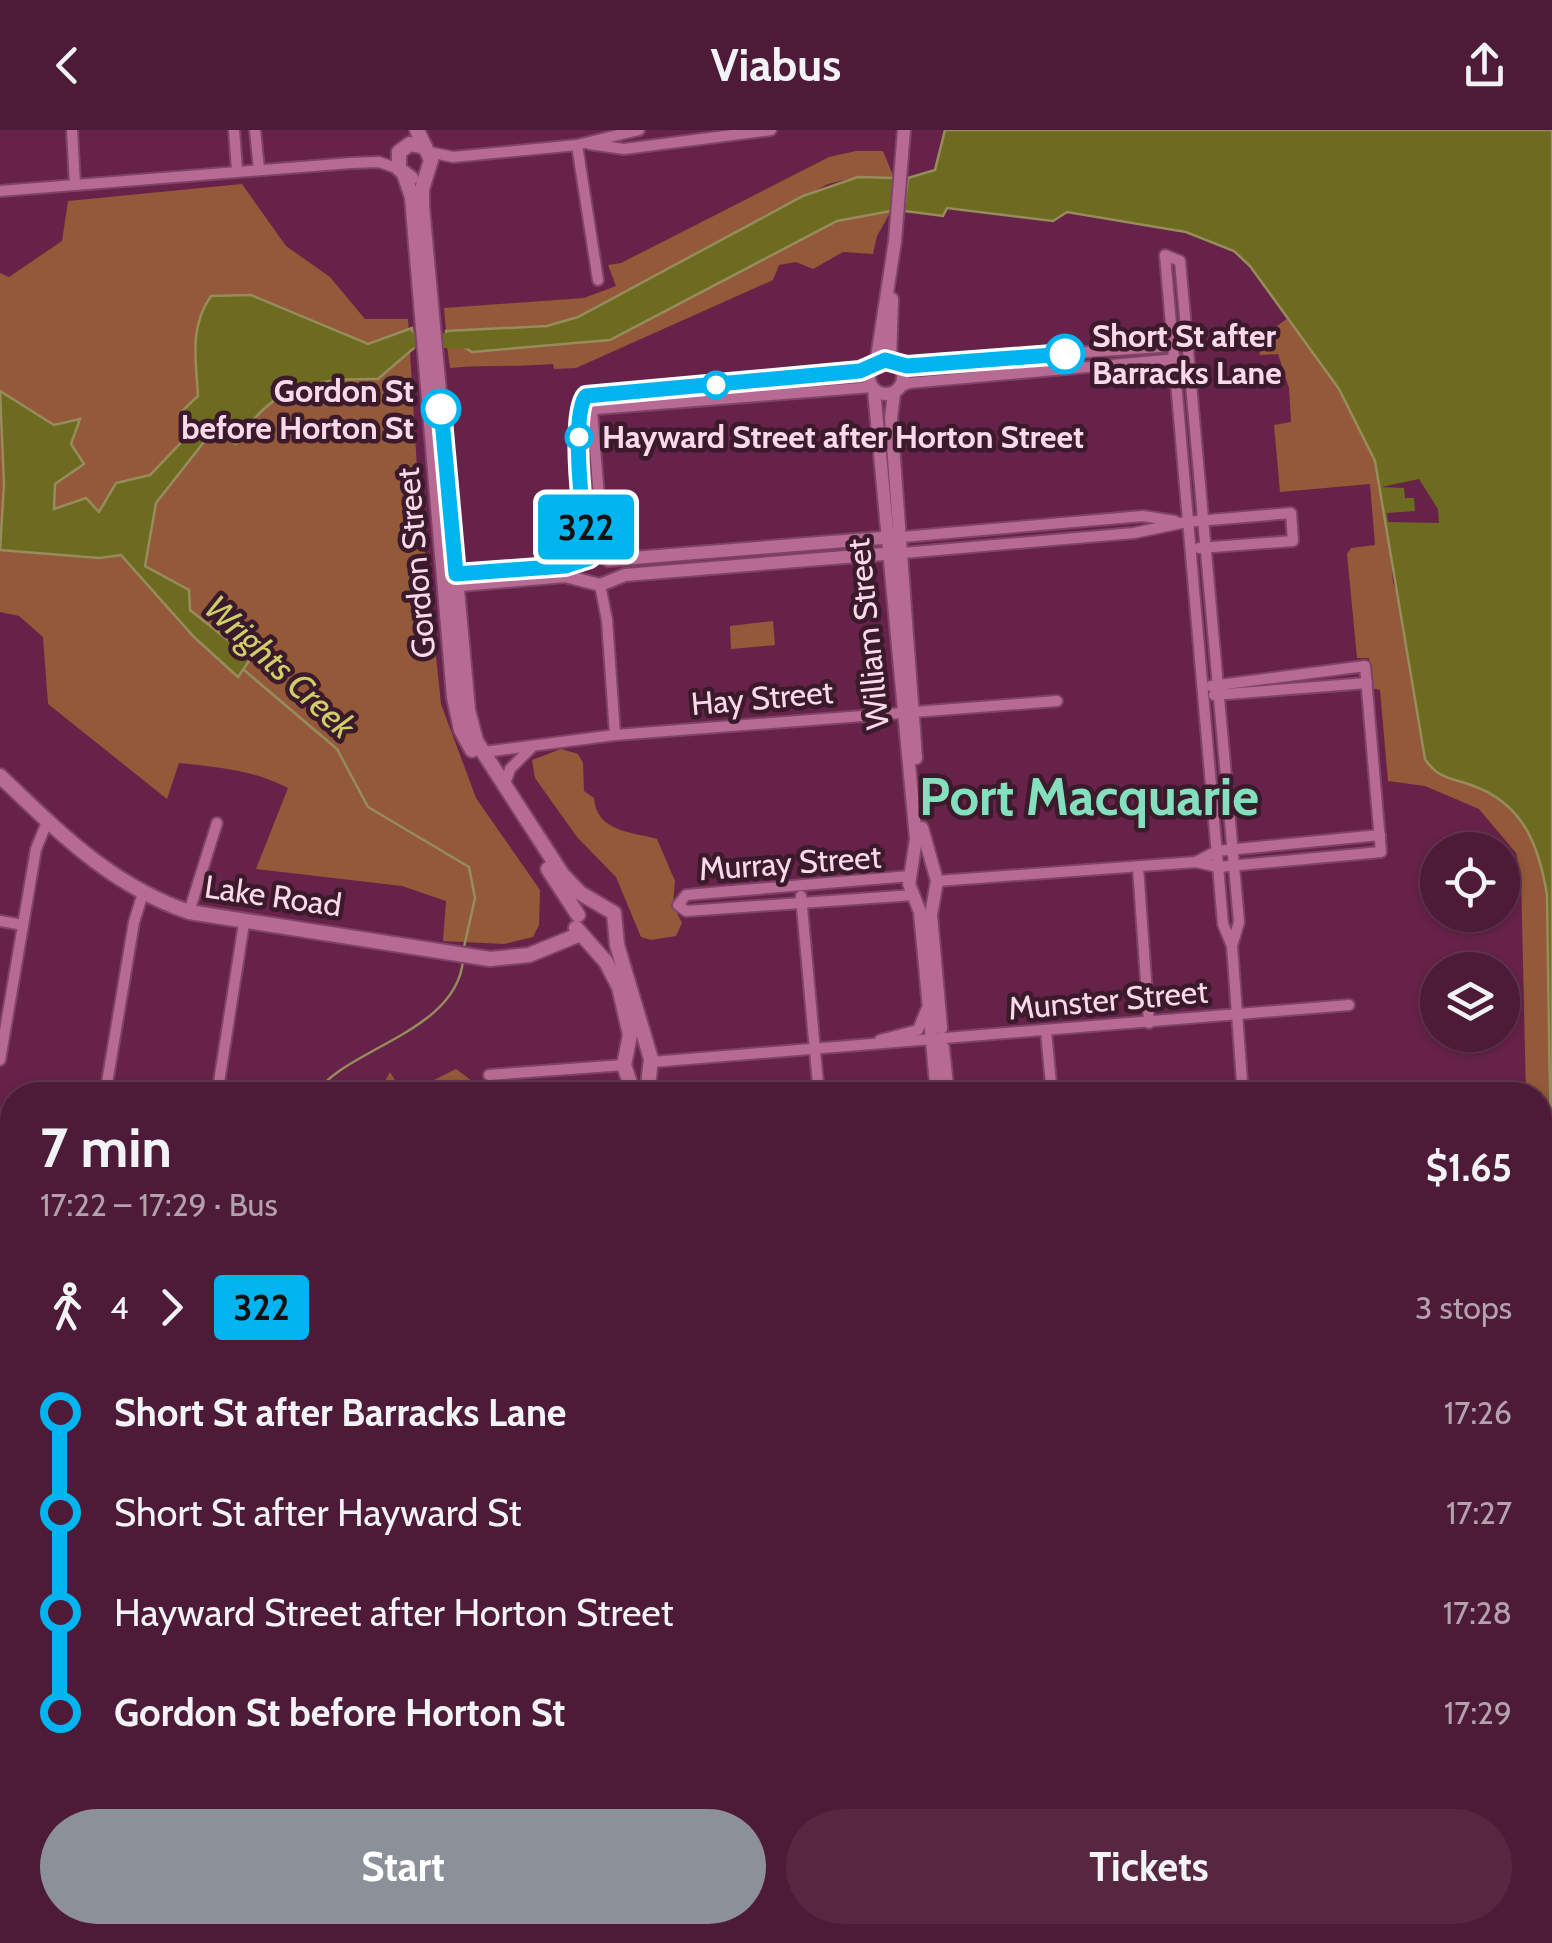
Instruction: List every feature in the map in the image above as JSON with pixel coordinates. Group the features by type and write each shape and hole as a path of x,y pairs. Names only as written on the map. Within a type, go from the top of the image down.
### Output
{"main road":[{"path":"401,150 406,130"},
{"path":"417,130 428,160"},
{"path":"401,150 414,143 428,160"},
{"name":"Gordon Street","path":"401,150 401,172 412,197 429,328"},
{"path":"401,172 417,178 428,160"},
{"name":"Gordon Street","path":"428,160 422,197 429,328 461,730 578,915"},
{"name":"Gordon Street","path":"451,580 468,710 484,752 562,874 596,904"},
{"name":"Lake Road","path":"0,776 93,864 143,893 189,912 479,958 528,955 584,940"},
{"path":"631,1082 619,987 606,962 584,940 578,915 596,904 614,913 617,945 649,1062 647,1082"},
{"path":"584,940 610,941 617,928"},
{"path":"628,1064 640,1077 649,1062"},
{"path":"628,1064 649,1062"}],"street":[{"path":"72,130 76,185"},
{"path":"234,130 237,170"},
{"path":"255,130 259,169"},
{"path":"586,130 582,144 598,280"},
{"path":"428,160 582,144 639,130"},
{"path":"582,144 624,149 764,131"},
{"path":"884,364 906,133"},
{"path":"0,191 379,162 401,150"},
{"path":"379,162 401,172"},
{"path":"1232,946 1239,922 1180,261 1164,256 1223,924 1232,946 1243,1082"},
{"path":"591,406 884,364 1187,344"},
{"path":"1135,348 1142,356 1136,362"},
{"path":"591,406 819,390 897,390 909,383 1188,358"},
{"name":"William Street","path":"937,1082 938,1039 933,882 923,840 909,712 890,596 869,375 884,364 903,376 891,418 906,594 909,712 916,839 912,874 928,994 938,1039 946,1082"},
{"path":"818,376 819,390"},
{"path":"1175,385 1190,384"},
{"path":"591,406 580,468 607,620 614,736"},
{"path":"1183,484 1198,484"},
{"path":"451,580 566,576 599,582 625,574 1134,533 1186,522 1291,513 1293,540 1188,550"},
{"path":"451,580 597,559 1134,517 1186,522"},
{"path":"1134,517 1138,520 1134,533"},
{"path":"943,534 937,542 944,550"},
{"path":"847,542 853,548 848,558"},
{"path":"597,559 584,573 599,582"},
{"path":"1190,577 1206,575"},
{"path":"890,596 897,588 906,594"},
{"path":"912,874 933,882 1196,862 1233,866 1382,852 1365,666 1216,682 1202,693"},
{"path":"1202,693 1217,696 1367,683"},
{"name":"Hay Street","path":"484,752 614,736 1058,702"},
{"path":"504,787 510,769 531,748"},
{"path":"1,1054 39,838 47,822"},
{"path":"189,912 217,823"},
{"path":"1196,862 1217,850 1380,835"},
{"path":"1138,867 1149,1023"},
{"name":"Murray Street","path":"912,874 686,895 678,905 686,912 916,896"},
{"path":"916,896 933,882"},
{"path":"800,886 818,1082"},
{"path":"108,1082 143,893"},
{"path":"0,921 23,925"},
{"path":"219,1082 244,923"},
{"name":"Munster Street","path":"870,1044 918,1030 924,1023 928,994"},
{"name":"Munster Street","path":"649,1062 1349,1005"},
{"path":"1046,1031 1051,1082"},
{"path":"489,1075 628,1064"}],"shaded area":[{"path":"945,130 1552,130 1552,1082 1547,895 1539,859 1526,828 1504,803 1440,774 1425,759 1375,461 1339,389 1250,266 1234,251 1186,232 1067,212 1053,221 947,208 943,216 904,211 908,178 935,170"},
{"path":"883,151 894,178 858,177 828,184 578,317 547,326 446,331 444,308 584,298 616,286 608,265 621,263 829,157"},
{"path":"858,177 894,178 891,211 837,221 610,340 472,352 461,345 447,346 446,331 547,326 578,317 803,196"},
{"path":"242,184 286,246 330,277 365,319 408,319 418,485 441,704 476,798 540,890 539,925 533,937 504,944 443,941 446,901 402,886 256,869 288,788 248,773 179,763 167,799 48,704 43,637 19,616 0,612 0,273 9,277 62,241 68,201"},
{"path":"891,211 877,236 873,254 843,252 813,269 796,262 779,265 773,280 576,368 554,369 553,364 450,368 447,346 461,345 472,352 610,340 837,221"},
{"path":"251,295 368,344 412,328 414,348 378,379 333,380 279,397 249,424 236,444 219,433 204,442 156,503 145,566 189,590 190,610 251,658 238,677 194,637 121,555 99,558 0,550 4,484 0,391 54,425 80,419 71,444 84,464 55,484 54,509 86,498 99,512 116,483 150,475 191,432 179,414 198,396 197,332 211,296"},
{"path":"1288,318 1339,389 1375,461 1387,513 1393,582 1464,783 1499,801 1532,840 1547,895 1548,1082 1526,1082 1520,832 1498,832 1479,809 1425,786 1388,781 1380,690 1371,688 1369,658 1357,658 1347,554 1351,548 1375,545 1370,484 1280,492 1274,425 1291,422 1289,388 1278,354 1260,355 1257,341"},
{"path":"773,621 775,645 731,649 730,626"},
{"path":"561,749 578,754 583,763 584,791 594,798 601,818 617,829 657,839 675,881 673,905 682,923 676,936 651,940 641,937 616,877 577,837 535,778 532,760"},
{"path":"456,1069 474,1082 430,1082"}],"pier":[{"path":"1419,479 1438,509 1439,523 1388,522 1387,513 1415,511 1414,498 1405,498 1404,488 1381,487"}],"waterway":[{"path":"411,340 467,341"},
{"name":"Wrights Creek","path":"244,670 337,749 368,807 469,867 475,898 464,947"},
{"name":"Wrights Creek","path":"326,1082 421,1023 456,985 463,960"}],"bus line":[{"name":"322","path":"441,409 456,574 565,566 590,558 580,468 583,397 860,371 885,360 907,366 1065,354"}],"place":[{"name":"Short St after Barracks Lane","path":"1065,354"},
{"name":"Gordon St before Horton St","path":"441,409"},
{"name":"Hayward Street after Horton Street","path":"579,437"}],"district":[{"name":"Port Macquarie","path":"1089,797"}]}
